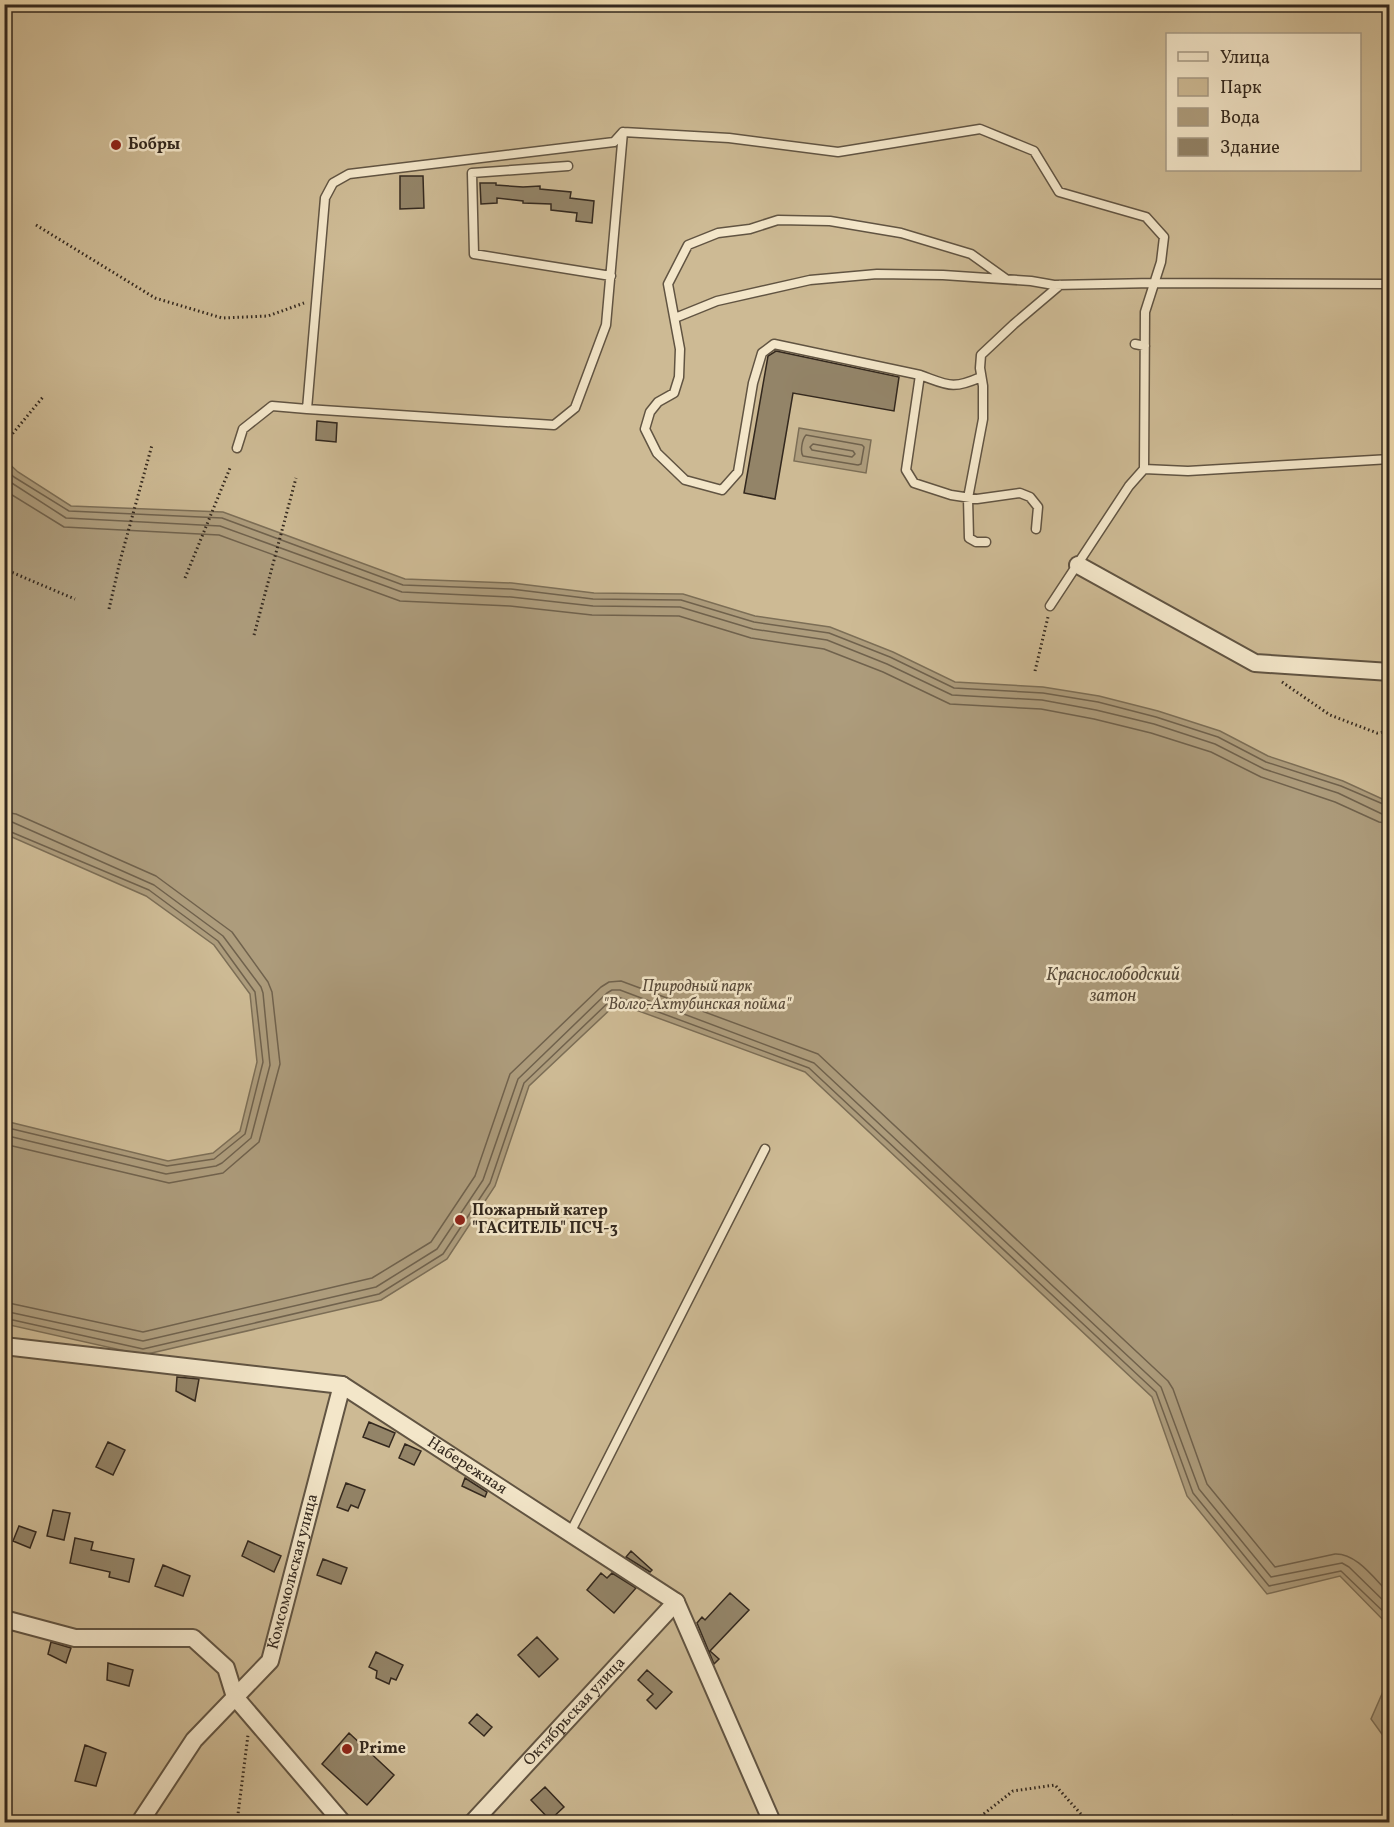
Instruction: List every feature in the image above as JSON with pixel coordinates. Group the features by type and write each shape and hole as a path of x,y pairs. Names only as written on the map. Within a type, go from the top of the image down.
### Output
{"street":[{"path":"1078,565 1255,663 1389,672"},
{"name":"Набережная","path":"4,1346 342,1385 676,1602"},
{"name":"Комсомольская улица","path":"140,1822 194,1740 270,1661 342,1385"},
{"path":"676,1602 772,1822"},
{"name":"Октябрьская улица","path":"472,1822 676,1602"},
{"path":"4,1619 75,1638 193,1638 226,1668 235,1697 342,1822"}],"lane":[{"path":"623,132 729,138 838,152 980,129 1034,151 1059,192 1146,217 1164,237 1161,262 1145,312 1144,469 1129,486 1050,606"},
{"path":"237,448 243,429 272,406 554,425 575,408 606,326 623,132"},
{"path":"307,410 325,198 333,183 349,174 614,142 623,132"},
{"path":"568,166 472,173 474,254 611,276"},
{"path":"981,377 965,384 951,386 920,375 774,344 762,353 753,383 738,472 722,490 686,480 657,453 645,429 650,412 658,402 674,393 679,378 680,349 668,284 687,245 718,233 750,229 778,220 830,221 901,233 971,254 1006,279"},
{"path":"675,318 717,301 810,280 876,274 943,275 1060,285 1389,284"},
{"path":"986,542 976,542 969,538 968,498 983,419 981,355 1060,285"},
{"path":"1135,344 1145,346"},
{"path":"920,375 906,470 914,483 951,495 977,499 1020,493 1030,497 1038,507 1036,528"},
{"path":"1144,469 1188,471 1389,459"},
{"path":"570,1533 765,1149"}],"path":[{"path":"36,225 155,298 222,318 268,316 317,299"},
{"path":"4,444 43,397"},
{"path":"109,609 152,445"},
{"path":"185,578 230,468"},
{"path":"254,635 296,478"},
{"path":"4,569 75,599"},
{"path":"1035,671 1050,606"},
{"path":"1255,663 1330,715 1377,733 1389,731"},
{"path":"237,1822 250,1715"},
{"path":"989,1822 981,1816 1013,1791 1055,1785 1088,1822"},
{"path":"1225,1822 1234,1815 1245,1822"}],"green space":[{"name":"Природный парк \"Волго-Ахтубинская пойма\"","path":"5,5 1389,5 1389,1822 5,1822"}],"water":[{"path":"799,428 871,440 866,473 794,461"},
{"name":"Краснослободский затон","path":"4,459 18,472 71,506 223,512 405,579 512,583 594,593 683,594 755,616 830,627 893,652 955,682 1043,687 1099,696 1158,711 1220,731 1268,756 1343,781 1389,802 1389,1626 1340,1576 1267,1594 1187,1496 1152,1397 805,1072 617,1003 529,1086 495,1186 447,1259 381,1300 143,1355 5,1324 5,1121 168,1161 213,1153 240,1131 257,1062 250,994 214,945 146,896 5,834"},
{"path":"1389,1678 1389,1742 1371,1719"}],"building":[{"path":"400,176 423,176 424,208 400,209"},
{"path":"480,183 523,187 540,186 540,189 571,192 570,198 594,201 592,223 576,221 577,213 551,210 551,204 523,203 523,201 497,198 497,203 481,204"},
{"path":"776,351 899,377 894,411 793,393 775,499 744,493 768,356"},
{"path":"317,421 337,423 336,442 316,440"},
{"path":"177,1377 199,1379 195,1401 176,1391"},
{"path":"369,1422 395,1433 389,1447 363,1437"},
{"path":"108,1442 125,1450 113,1475 96,1467"},
{"path":"405,1444 421,1451 414,1465 399,1458"},
{"path":"465,1478 487,1492 485,1497 462,1486"},
{"path":"346,1483 365,1490 358,1508 351,1505 348,1511 337,1507"},
{"path":"53,1510 70,1513 64,1540 47,1536"},
{"path":"19,1526 36,1532 30,1548 13,1541"},
{"path":"75,1538 93,1542 91,1550 134,1559 129,1582 109,1577 110,1572 70,1563"},
{"path":"248,1541 281,1556 274,1572 242,1556"},
{"path":"631,1551 652,1570 650,1572 626,1557"},
{"path":"323,1559 347,1568 341,1584 317,1575"},
{"path":"163,1565 190,1576 183,1596 155,1586"},
{"path":"601,1573 607,1578 612,1573 636,1588 614,1613 587,1590"},
{"path":"730,1593 749,1610 710,1651 719,1659 714,1664 697,1623 702,1617 705,1620"},
{"path":"537,1637 558,1659 539,1677 518,1655"},
{"path":"51,1642 71,1648 66,1663 48,1654"},
{"path":"376,1652 403,1665 396,1680 391,1678 389,1684 376,1678 377,1671 369,1667"},
{"path":"108,1663 133,1670 129,1686 107,1680"},
{"path":"647,1670 672,1692 656,1709 647,1700 653,1694 638,1680"},
{"path":"477,1714 492,1727 484,1736 469,1723"},
{"path":"349,1733 394,1775 367,1805 322,1764"},
{"path":"85,1745 106,1753 96,1786 75,1781"},
{"path":"545,1787 564,1807 550,1820 531,1800"}],"place":[{"name":"Бобры","path":"116,145"},
{"name":"Пожарный катер \"ГАСИТЕЛЬ\" ПСЧ-3","path":"460,1220"},
{"name":"Prime","path":"347,1749"}]}
